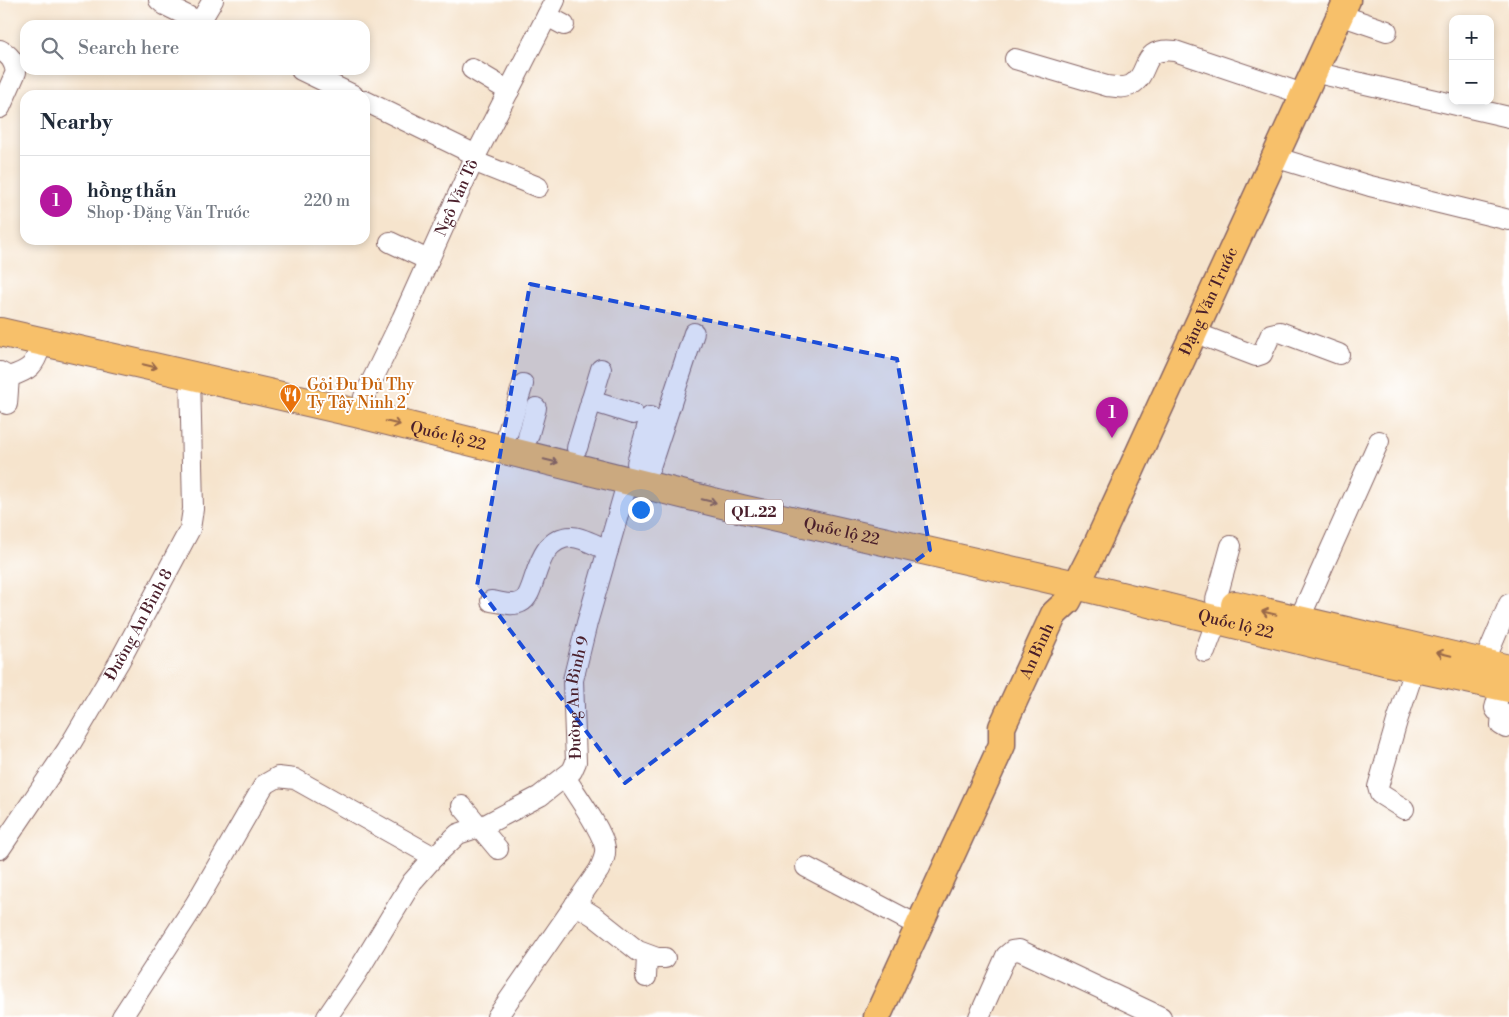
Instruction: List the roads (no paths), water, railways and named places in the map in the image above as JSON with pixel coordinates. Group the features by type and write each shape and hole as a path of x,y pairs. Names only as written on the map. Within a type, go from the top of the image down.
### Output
{"highway":[{"name":"Quốc lộ 22","path":"0,313 576,448 742,509 1076,585 1216,610 1300,620 1501,677"},
{"name":"Quốc lộ 22","path":"0,332 356,413 638,470"},
{"name":"Quốc lộ 22","path":"1216,610 1415,667 1501,677"}],"main road":[{"name":"Đặng Văn Trước","path":"1076,585 1343,8"},
{"name":"An Bình","path":"877,1017 1002,745 1016,735 1049,666 1070,619 1076,585"}],"street":[{"path":"159,0 195,20"},
{"path":"205,20 213,0"},
{"path":"1343,8 1387,31"},
{"name":"Ngô Văn Tô","path":"364,397 474,158 509,91 555,14"},
{"path":"0,50 11,59 16,72 0,108"},
{"path":"1016,58 1107,86 1120,88 1131,85 1137,79 1150,55 1159,51 1175,51 1308,83 1509,117"},
{"path":"472,69 509,91"},
{"path":"311,75 343,90"},
{"path":"370,104 474,158 538,187"},
{"path":"1276,153 1348,169"},
{"path":"1276,153 1370,186 1509,220"},
{"path":"390,242 428,260"},
{"path":"1193,332 1256,356 1262,354 1271,334 1280,332 1339,354"},
{"path":"638,470 694,333"},
{"path":"7,404 5,374 26,371 32,365 42,341"},
{"path":"576,448 601,368"},
{"name":"Đường An Bình 8","path":"0,849 67,750 110,678 190,529 193,509 190,376"},
{"path":"518,434 523,384"},
{"path":"591,401 642,416 638,470"},
{"path":"518,434 536,408"},
{"path":"1300,620 1379,441"},
{"name":"Đường An Bình 9","path":"327,1017 355,976 412,882 434,857 458,834 479,827 533,800 572,771 576,762 574,680 587,622 608,550 638,470"},
{"path":"491,600 512,605 526,599 539,563 548,549 561,539 574,537 608,550"},
{"path":"1205,652 1231,546"},
{"path":"1506,728 1501,725 1502,712 1495,708 1501,677 1509,604"},
{"path":"1404,810 1380,794 1378,787 1415,667"},
{"path":"122,1017 196,903 264,785 278,777 295,779 434,857"},
{"path":"497,1017 599,870 604,860 605,846 600,834 565,777"},
{"path":"462,806 498,849"},
{"path":"806,867 920,926"},
{"path":"575,904 594,916 638,951 656,957 646,977"},
{"path":"979,1017 1006,956 1012,951 1019,950 1162,1017"}],"place":[{"name":"Gỏi Đu Đủ Thy Ty Tây Ninh 2","path":"291,413"},
{"name":"hồng thắn","path":"1112,438"}]}
